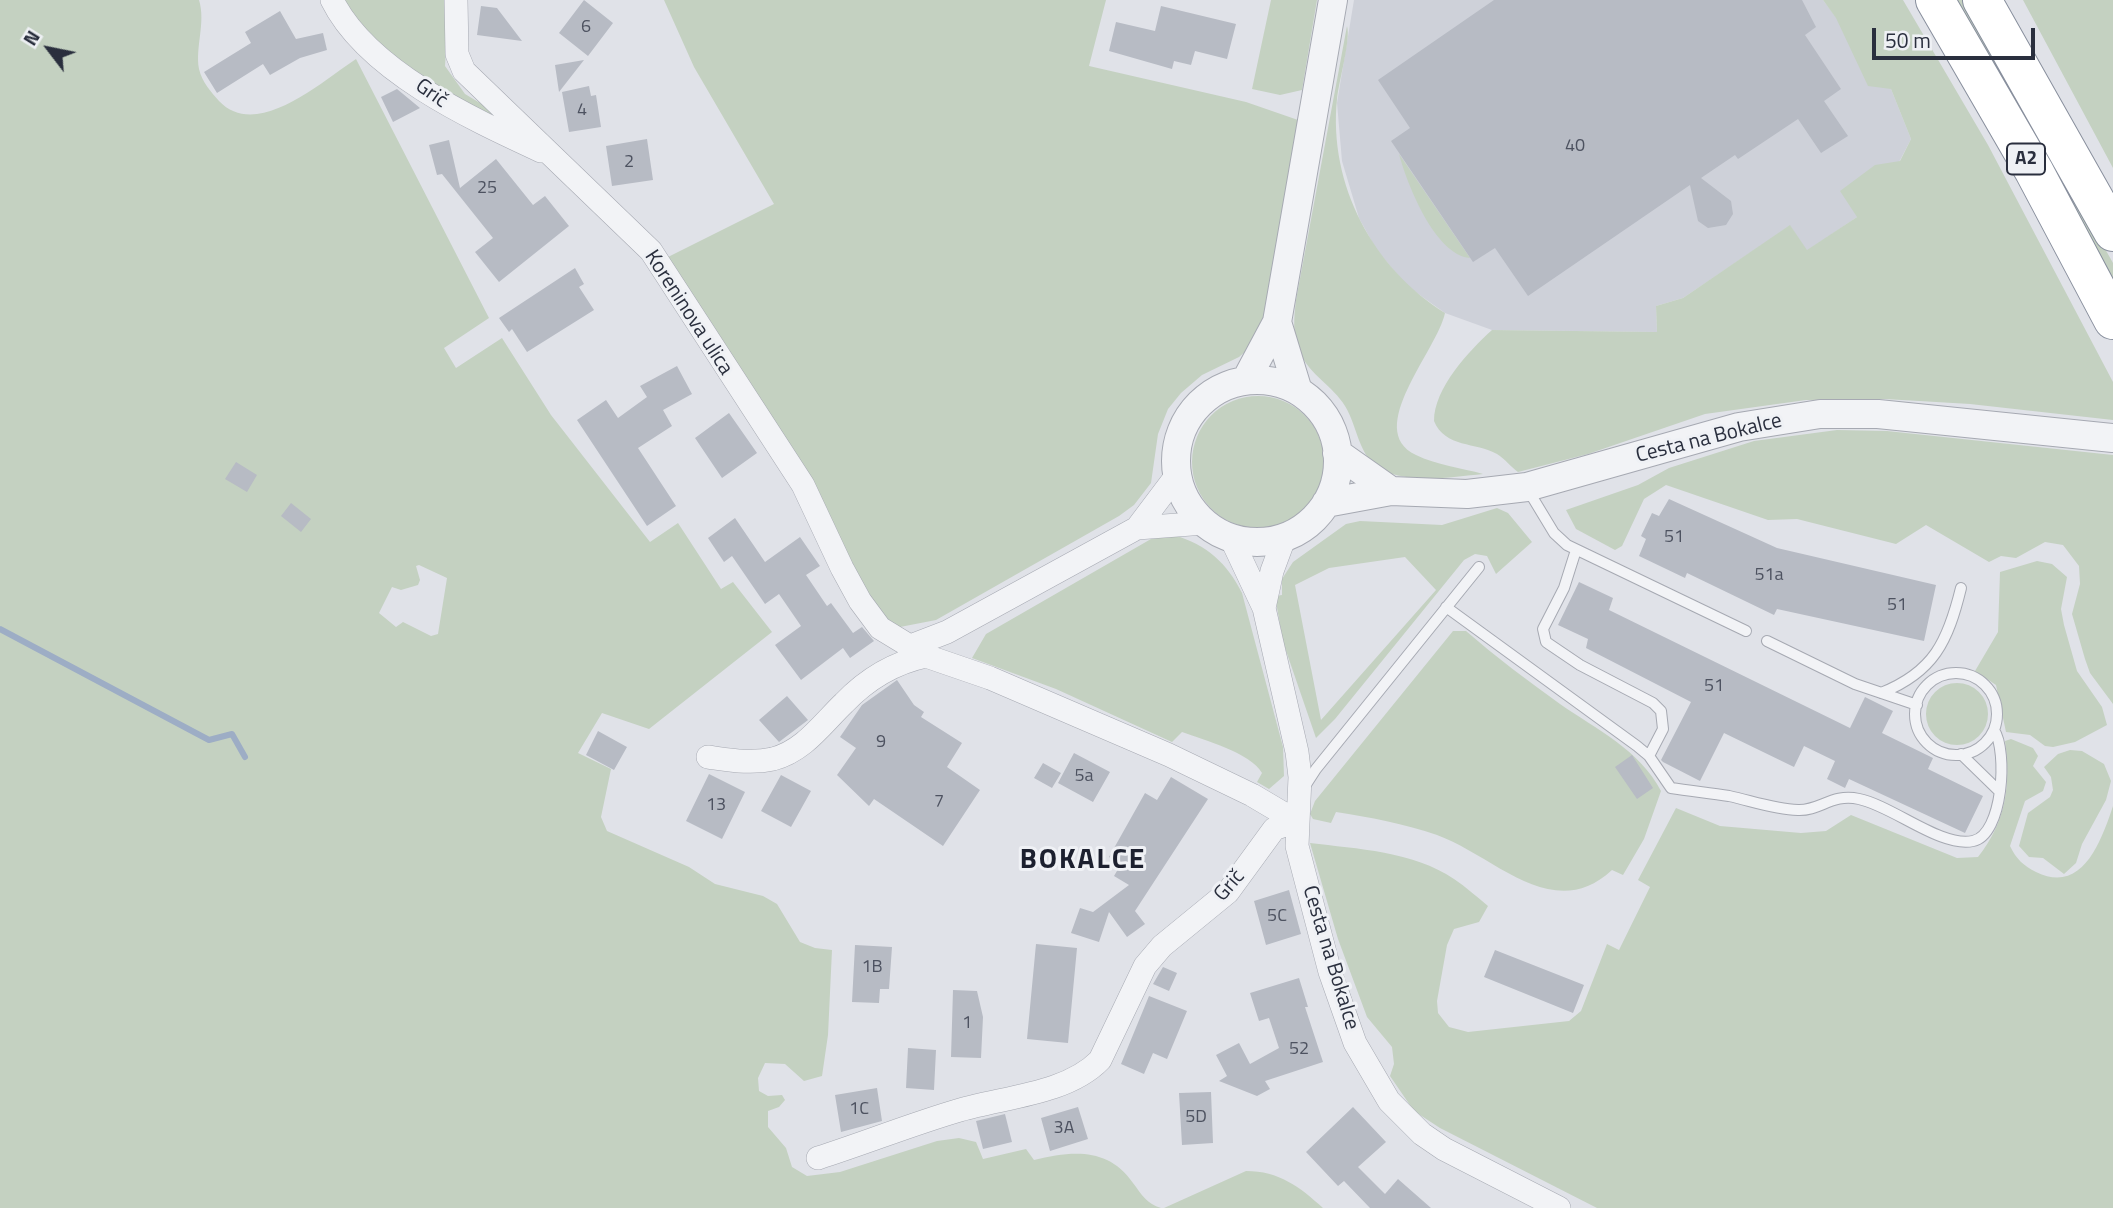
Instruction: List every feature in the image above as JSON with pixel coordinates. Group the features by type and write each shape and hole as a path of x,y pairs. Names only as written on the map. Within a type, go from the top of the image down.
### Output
{"highway":[{"name":"A2","path":"1935,0 2034,172 2113,320"},
{"name":"A2","path":"1983,0 2113,232"}],"street":[{"name":"Grič","path":"332,0 340,17 362,43 424,89 464,115 554,157"},
{"name":"Koreninova ulica","path":"456,0 460,63 483,91 651,251 803,485 860,601 880,628 917,651"},
{"path":"1246,380 1277,322 1333,0"},
{"path":"1277,322 1298,391"},
{"path":"1246,380 1273,381 1298,391 1322,412 1332,432 1337,453 1337,474 1326,503 1304,526 1285,536 1264,542 1231,538 1205,523 1187,502 1177,475 1178,443 1191,413 1215,391 1246,380"},
{"name":"Cesta na Bokalce","path":"1326,503 1391,491 1467,494 1527,487 1729,430 1820,414 1878,414 2113,438"},
{"path":"1337,453 1391,491"},
{"path":"708,757 746,762 774,758 795,750 862,686 947,632 1137,528 1177,475"},
{"path":"1137,528 1205,523"},
{"name":"Cesta na Bokalce","path":"1264,608 1285,536"},
{"name":"Cesta na Bokalce","path":"1231,538 1264,608 1297,752 1300,777 1297,846 1330,972 1355,1043 1384,1092 1414,1126 1444,1150 1559,1208"},
{"path":"917,651 990,678 1169,755 1252,795 1296,821"},
{"name":"Grič","path":"818,1158 958,1111 1040,1090 1092,1068 1100,1060 1135,986 1154,956 1228,892 1274,829 1296,821"}],"lane":[{"path":"1527,487 1554,533 1576,550 1746,631"},
{"path":"1576,550 1564,588 1543,629 1546,642 1571,660 1653,703 1661,711 1663,729 1649,756"},
{"path":"1298,797 1316,769 1479,567"},
{"path":"1881,693 1916,675 1937,654 1948,635 1961,588"},
{"path":"1446,607 1649,756 1671,788 1731,797 1784,810 1806,810 1837,797 1857,799 1883,806 1951,840 1963,842 1983,837 1989,828 2003,769 1999,737 1994,730"},
{"path":"1767,641 1881,693 1917,705"},
{"path":"1966,674 1989,690 1997,716 1994,730 1978,749 1961,754 1940,752 1929,745 1916,723 1917,705 1928,685 1939,677 1966,674"},
{"path":"1961,754 1999,791"}],"shaded area":[{"path":"1354,0 1823,0 1891,89 1911,139 1897,166 1857,217 1807,251 1790,226 1683,298 1656,306 1657,332 1492,330 1445,313 1407,286 1376,249 1359,218 1342,161 1337,103"}],"green space":[{"path":"0,0 199,0 200,74 219,101 234,112 252,114 270,111 289,103 356,59 489,318 444,348 456,368 502,338 551,415 650,542 678,523 721,589 733,582 772,632 649,729 602,713 578,753 611,769 601,817 607,831 689,867 715,884 763,896 777,904 800,942 815,948 832,950 828,1035 822,1076 804,1081 785,1064 765,1063 758,1078 759,1091 768,1096 782,1095 785,1100 779,1107 768,1111 768,1127 786,1148 792,1167 807,1176 840,1172 937,1141 959,1138 976,1142 983,1159 1026,1149 1034,1160 1075,1154 1101,1158 1123,1171 1145,1198 1161,1208 0,1208","holes":["416,566 447,578 438,634 431,636 403,622 396,627 379,613 392,587 401,590 418,585 420,580"]},
{"path":"339,0 449,0 445,66 465,94 500,115 486,121 375,46"},
{"path":"664,0 1106,0 1089,66 1246,102 1298,120 1261,338 1239,357 1202,375 1181,393 1168,409 1158,434 1151,483 1134,505 936,620 900,627 885,620 666,258 774,204 694,67"},
{"path":"1271,0 1317,0 1302,90 1280,95 1252,89"},
{"path":"1823,0 1903,0 1988,145 2113,382 2113,420 1970,404 1885,399 1806,400 1705,414 1588,454 1518,472 1497,454 1453,440 1439,430 1434,421 1446,383 1473,348 1492,330 1657,332 1656,306 1683,298 1790,225 1807,250 1857,217 1840,191 1875,165 1900,161 1911,139 1891,89 1868,86 1836,18"},
{"path":"1952,0 1965,0 2113,263 2113,287"},
{"path":"2023,0 2113,0 2113,168"},
{"path":"1347,26 1346,50 1337,99 1336,131 1340,163 1348,193 1377,249 1420,295 1445,313 1408,389 1400,409 1397,428 1402,443 1416,455 1440,464 1483,474 1419,478 1382,470 1363,450 1345,406 1304,361 1297,347 1294,327 1296,300"},
{"path":"1399,154 1470,258 1457,254 1434,232 1416,199"},
{"path":"1258,396 1283,401 1295,407 1313,425 1319,437 1324,462 1319,487 1313,499 1295,517 1283,523 1258,528 1233,523 1221,517 1203,499 1197,487 1192,462 1197,437 1203,425 1221,407 1233,401"},
{"path":"1837,430 1887,431 2113,455 2113,704 2090,673 2085,659 2072,614 2080,584 2079,566 2063,545 2045,542 2016,558 2001,556 1989,562 1926,525 1896,544 1797,519 1768,520 1666,485 1644,499 1622,546 1615,550 1576,529 1566,510 1638,485 1669,468 1754,441"},
{"path":"1497,508 1508,513 1532,542 1496,574 1487,556 1475,554 1464,560 1335,719 1316,738 1283,642 1275,596 1282,595 1282,579 1293,562 1346,524 1360,521 1442,525","holes":["1405,557 1436,590 1321,720 1295,585 1329,568"]},
{"path":"1174,535 1215,556 1242,593 1283,747 1284,776 1269,789 1257,782 1262,773 1256,766 1238,753 1182,732 1172,742 1056,689 972,658 986,634 1151,539"},
{"path":"2037,561 2052,564 2067,577 2061,609 2064,625 2077,671 2102,707 2107,725 2075,742 2053,747 2045,746 2030,735 2006,732 1996,685 1975,671 1998,632 2000,572"},
{"path":"1453,631 1466,631 1536,687 1629,752 1652,777 1661,791 1644,839 1623,875 1612,870 1590,885 1568,891 1546,889 1524,881 1459,845 1425,831 1336,812 1331,823 1313,819 1310,814 1315,801"},
{"path":"1951,683 1963,683 1979,692 1986,702 1986,726 1979,736 1963,745 1951,745 1940,740 1931,731 1926,720 1926,708 1931,697 1940,688"},
{"path":"2011,739 2033,748 2038,756 2033,766 2046,782 2043,791 2025,801 2010,846 2028,867 2052,877 2066,876 2077,871 2095,849 2113,806 2113,1208 1597,1208 1440,1128 1414,1111 1390,1076 1394,1064 1392,1047 1367,1017 1338,939 1310,843 1384,853 1421,862 1454,879 1488,906 1479,922 1454,929 1447,945 1437,1001 1438,1013 1449,1027 1468,1032 1569,1021 1581,1011 1607,944 1619,950 1650,887 1638,880 1676,808 1720,826 1801,833 1826,831 1851,815 1957,858 1978,857 2000,817 2007,773 2005,741"},
{"path":"2070,750 2082,751 2104,764 2111,781 2106,800 2082,844 2076,863 2064,874 2043,858 2029,857 2019,846 2028,813 2050,797 2053,790 2051,777 2044,767 2058,754"},
{"path":"1246,1171 1279,1177 1306,1193 1323,1208 1164,1208"}],"building":[{"path":"584,0 613,23 588,56 559,33"},
{"path":"1494,0 1802,0 1816,27 1805,35 1841,89 1824,101 1848,136 1821,153 1798,119 1738,159 1735,155 1701,178 1731,201 1733,214 1726,225 1708,228 1698,221 1690,185 1528,296 1495,248 1473,262 1391,141 1410,128 1378,80"},
{"path":"481,6 497,8 522,41 477,35"},
{"path":"1161,6 1236,24 1227,59 1195,51 1191,65 1174,61 1172,69 1109,51 1116,22 1155,31"},
{"path":"280,11 296,39 323,33 327,50 300,58 270,75 263,64 217,93 204,72 251,43 245,32"},
{"path":"584,60 559,92 555,65"},
{"path":"589,86 591,96 596,95 601,127 569,132 562,92"},
{"path":"397,89 420,108 393,122 381,97"},
{"path":"647,139 653,180 612,186 606,146"},
{"path":"449,140 460,188 496,159 533,205 545,196 569,226 499,282 475,252 493,238 442,174 437,175 429,145"},
{"path":"575,268 584,284 579,287 594,310 527,352 512,329 509,332 499,318"},
{"path":"677,366 692,394 663,410 672,426 638,448 676,506 647,526 577,420 606,400 618,418 647,397 640,386"},
{"path":"729,413 757,453 722,478 695,438"},
{"path":"236,462 257,475 247,492 225,479"},
{"path":"1669,499 1777,548 1936,585 1924,641 1777,609 1774,615 1687,573 1685,578 1639,556 1646,539 1641,536 1652,513 1659,516"},
{"path":"291,503 311,519 301,532 281,516"},
{"path":"735,518 765,562 800,537 820,566 806,575 827,606 831,603 853,633 862,627 874,641 850,658 843,648 801,680 775,645 801,626 779,594 765,604 732,556 724,562 708,538"},
{"path":"1579,582 1613,598 1609,610 1850,728 1865,697 1893,711 1882,733 1933,758 1928,769 1983,796 1965,833 1849,779 1845,788 1827,779 1835,761 1804,746 1794,767 1724,733 1700,781 1663,762 1661,760 1691,702 1586,648 1588,639 1558,625"},
{"path":"897,680 914,705 924,712 921,717 962,743 947,767 980,790 943,846 874,799 869,806 837,775 856,748 840,737 862,705"},
{"path":"787,696 808,720 779,742 759,720"},
{"path":"598,731 627,747 614,770 586,755"},
{"path":"1074,753 1110,772 1093,802 1058,783"},
{"path":"1632,755 1653,788 1637,799 1615,767"},
{"path":"1043,763 1061,773 1052,788 1034,778"},
{"path":"709,774 745,792 722,839 686,821"},
{"path":"781,775 811,791 791,827 761,811"},
{"path":"1171,777 1208,799 1135,911 1145,924 1127,937 1109,912 1099,942 1071,933 1080,908 1093,912 1129,885 1114,876 1121,864 1109,857 1145,793 1157,800"},
{"path":"1289,890 1301,934 1266,945 1254,901"},
{"path":"1036,944 1077,948 1068,1043 1027,1039"},
{"path":"855,945 892,947 889,989 880,989 879,1003 852,1002"},
{"path":"1495,950 1584,985 1573,1013 1484,977"},
{"path":"1163,967 1177,973 1169,991 1153,984"},
{"path":"1299,978 1308,1007 1305,1007 1323,1062 1265,1081 1270,1089 1257,1096 1219,1081 1227,1076 1216,1055 1239,1043 1250,1064 1279,1048 1269,1018 1259,1021 1250,993"},
{"path":"953,990 977,991 983,1017 981,1058 951,1057"},
{"path":"1149,996 1187,1011 1167,1059 1153,1053 1144,1074 1121,1064"},
{"path":"908,1048 936,1050 934,1090 906,1088"},
{"path":"877,1088 882,1121 841,1132 835,1095"},
{"path":"1211,1092 1213,1143 1182,1145 1179,1093"},
{"path":"1078,1107 1088,1139 1050,1151 1041,1118"},
{"path":"1353,1107 1386,1142 1358,1167 1385,1194 1398,1179 1431,1208 1370,1208 1344,1181 1338,1186 1306,1152"},
{"path":"1005,1114 1012,1142 983,1149 976,1121"}],"waterway":[{"path":"0,629 209,740 232,734 245,757"}],"district":[{"name":"BOKALCE","path":"1083,861"}]}
